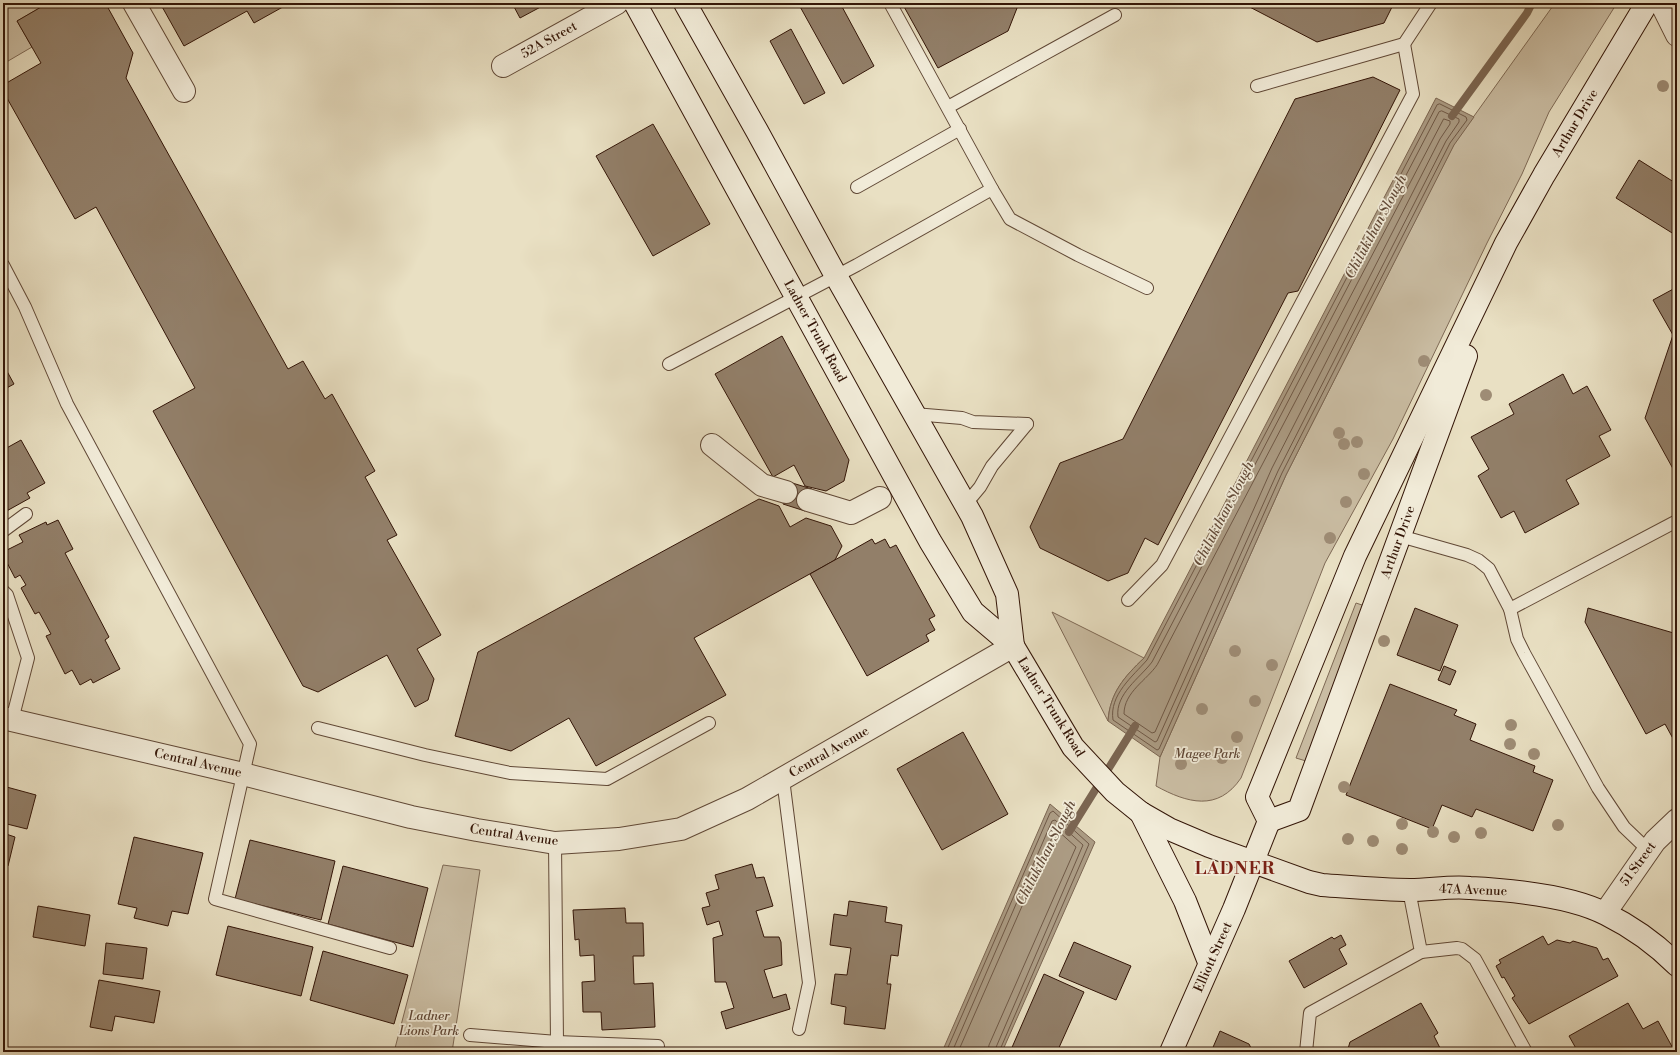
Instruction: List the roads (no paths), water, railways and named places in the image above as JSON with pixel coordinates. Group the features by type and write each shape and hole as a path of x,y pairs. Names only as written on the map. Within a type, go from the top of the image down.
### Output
{"main road":[{"path":"134,3 184,91"},
{"name":"52A Street","path":"503,66 617,3"},
{"name":"Ladner Trunk Road","path":"635,3 796,298 927,534 973,612 1013,646 1042,697 1084,760 1115,792 1141,813 1185,836 1254,861"},
{"name":"Ladner Trunk Road","path":"685,3 965,505 1008,594 1013,646"},
{"name":"Arthur Drive","path":"1506,244 1299,810 1269,821 1256,797 1352,563 1506,244 1544,175 1647,3"},
{"path":"1661,3 1677,35"},
{"path":"712,445 762,485 786,492"},
{"path":"808,500 851,513 880,498"},
{"name":"Central Avenue","path":"8,719 243,774 411,817 477,830 555,843 619,839 681,829 747,799 1013,646"},
{"path":"1141,813 1185,901 1210,962"},
{"name":"51 Street","path":"1605,913 1648,850 1677,820"},
{"path":"1254,861 1269,821"},
{"name":"47A Avenue","path":"1254,861 1309,882 1322,885 1409,890 1469,887 1525,893 1566,901 1605,913 1650,942 1677,965"},
{"name":"Elliott Street","path":"1171,1052 1254,861"}],"lane":[{"path":"890,3 1010,219 1078,256 1147,288"},
{"path":"1257,86 1404,44 1431,3"},
{"path":"948,107 1115,15"},
{"path":"1128,600 1162,565 1413,94 1404,44"},
{"path":"857,187 960,129"},
{"path":"669,364 796,298 992,188"},
{"path":"3,266 25,307 67,404 250,744 215,899 390,948"},
{"path":"914,414 962,418 973,422 1027,424 992,466 980,487 965,505"},
{"path":"3,531 26,514"},
{"path":"1510,609 1677,522"},
{"path":"1400,536 1467,555 1478,560 1489,569 1510,609 1517,639 1598,788 1624,827 1648,850"},
{"path":"3,590 7,595 28,658 8,719"},
{"path":"318,728 425,755 510,773 607,779 709,723"},
{"path":"783,779 809,983 799,1029"},
{"path":"555,843 558,1042"},
{"path":"1409,890 1421,952"},
{"path":"1306,1052 1310,1013 1421,952 1457,948 1462,949 1475,959 1526,1052"},
{"path":"470,1035 558,1042 658,1046"}],"water":[{"path":"1436,98 1474,117 1454,145 1286,475 1160,757 1108,721 1109,711 1115,694 1124,679 1144,658"},
{"path":"1050,804 1095,842 1002,1052 942,1052"}],"waterway":[{"name":"Chilukthan Slough","path":"1452,116 1527,13 1532,3"},
{"name":"Chilukthan Slough","path":"1069,832 1135,726"}],"district":[{"name":"LADNER","path":"1235,869"}],"park label":[{"name":"Magee Park","path":"1207,754"},
{"name":"Ladner Lions Park","path":"429,1024"}]}
